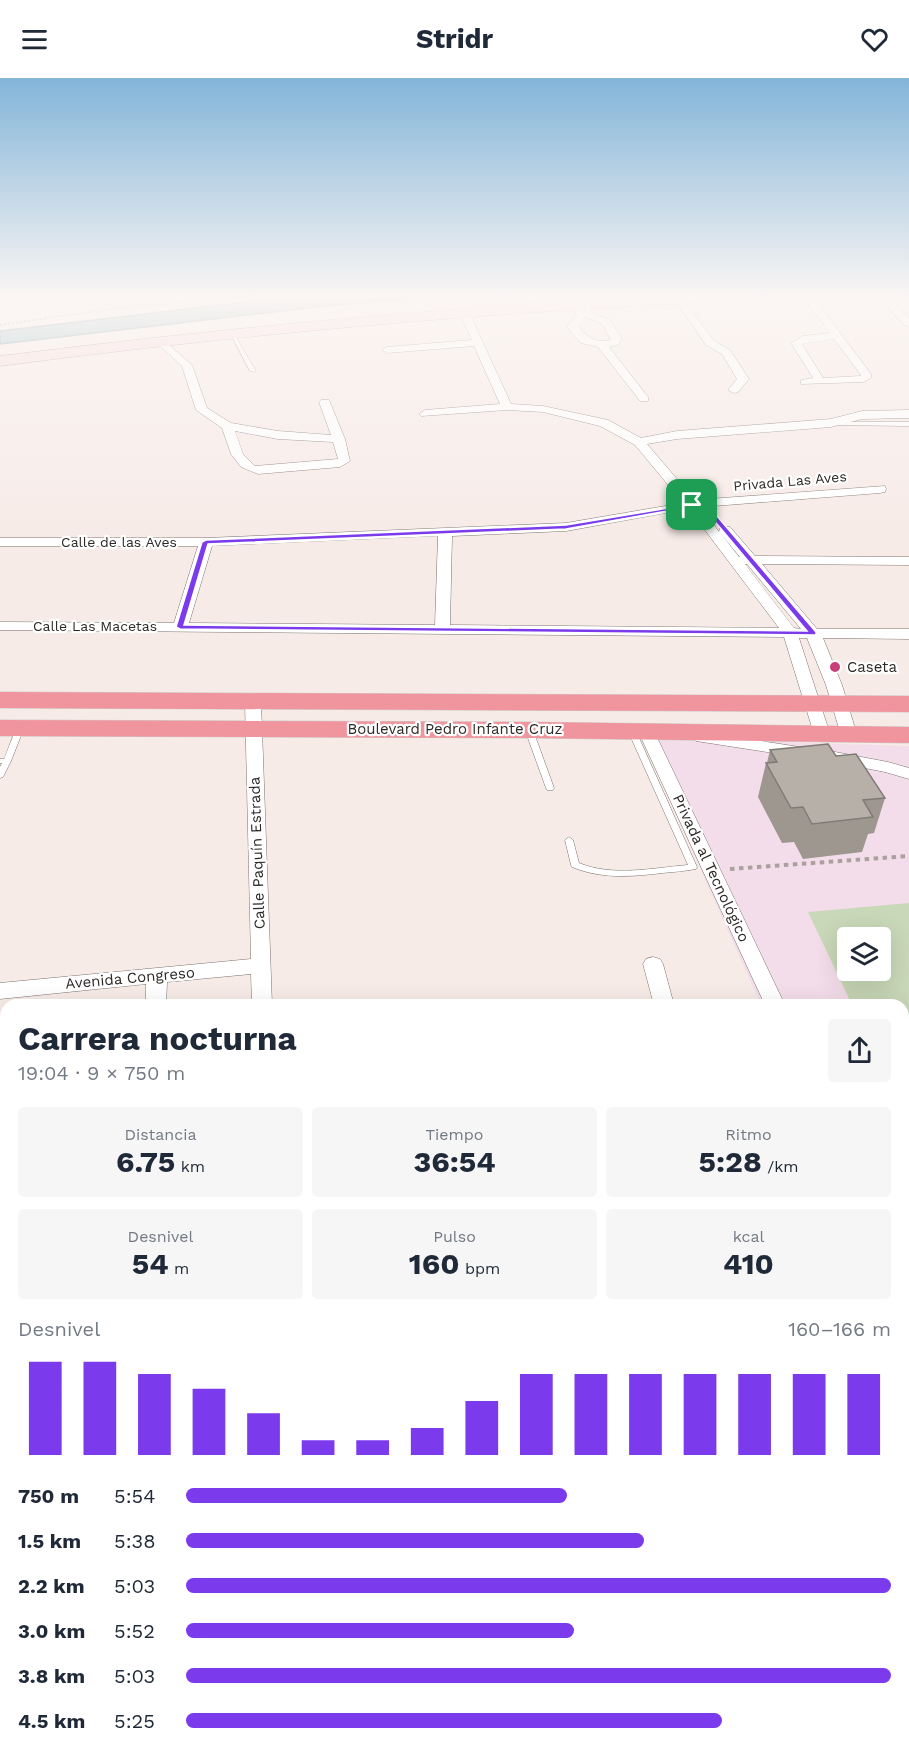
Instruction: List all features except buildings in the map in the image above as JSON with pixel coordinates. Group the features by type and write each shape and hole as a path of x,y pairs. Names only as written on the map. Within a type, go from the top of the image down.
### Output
{"highway":[{"name":"Boulevard Pedro Infante Cruz","path":"0,700 529,730 909,735"},
{"name":"Boulevard Pedro Infante Cruz","path":"10,728 253,715 811,703 909,704"}],"street":[{"path":"191,376 202,410 227,426 278,435 339,439"},
{"path":"493,376 507,407"},
{"path":"626,376 644,399"},
{"path":"734,390 743,379 742,376"},
{"path":"817,376 820,381"},
{"path":"805,382 863,379 867,376"},
{"path":"227,426 242,464 253,470 339,463 345,458 326,402"},
{"path":"424,414 507,407 543,409 581,416 613,426 641,440 813,633 849,735"},
{"path":"641,440 831,423 862,415 909,414"},
{"name":"Privada Las Aves","path":"698,504 880,489"},
{"path":"698,504 734,561 789,633 822,734"},
{"name":"Calle de las Aves","path":"0,542 206,542 566,527 698,504"},
{"path":"442,630 445,533"},
{"path":"180,627 206,542"},
{"path":"734,561 909,561"},
{"name":"Calle Las Macetas","path":"0,626 909,634"},
{"name":"Calle Paquín Estrada","path":"253,715 262,999"},
{"path":"647,731 853,760 909,774"},
{"name":"Privada al Tecnológico","path":"647,731 772,999"},
{"path":"653,964 662,999"},
{"name":"Avenida Congreso","path":"0,991 260,966"},
{"path":"156,999 157,976"}],"lane":[{"path":"831,423 909,424"},
{"path":"0,775 10,728"},
{"path":"529,730 550,788"},
{"path":"569,840 575,865 593,872 611,873 693,867 647,731"}],"path":[{"path":"712,870 909,856"}],"shaded area":[{"path":"642,738 909,746 909,999 758,999"}],"green space":[{"path":"909,903 909,999 849,999 841,981 891,981 891,927 837,927 837,973 808,912"}],"place":[{"name":"Caseta","path":"835,667"}],"route":[{"path":"703,503 813,633 180,627 206,542 566,527 692,505 703,503"}]}
